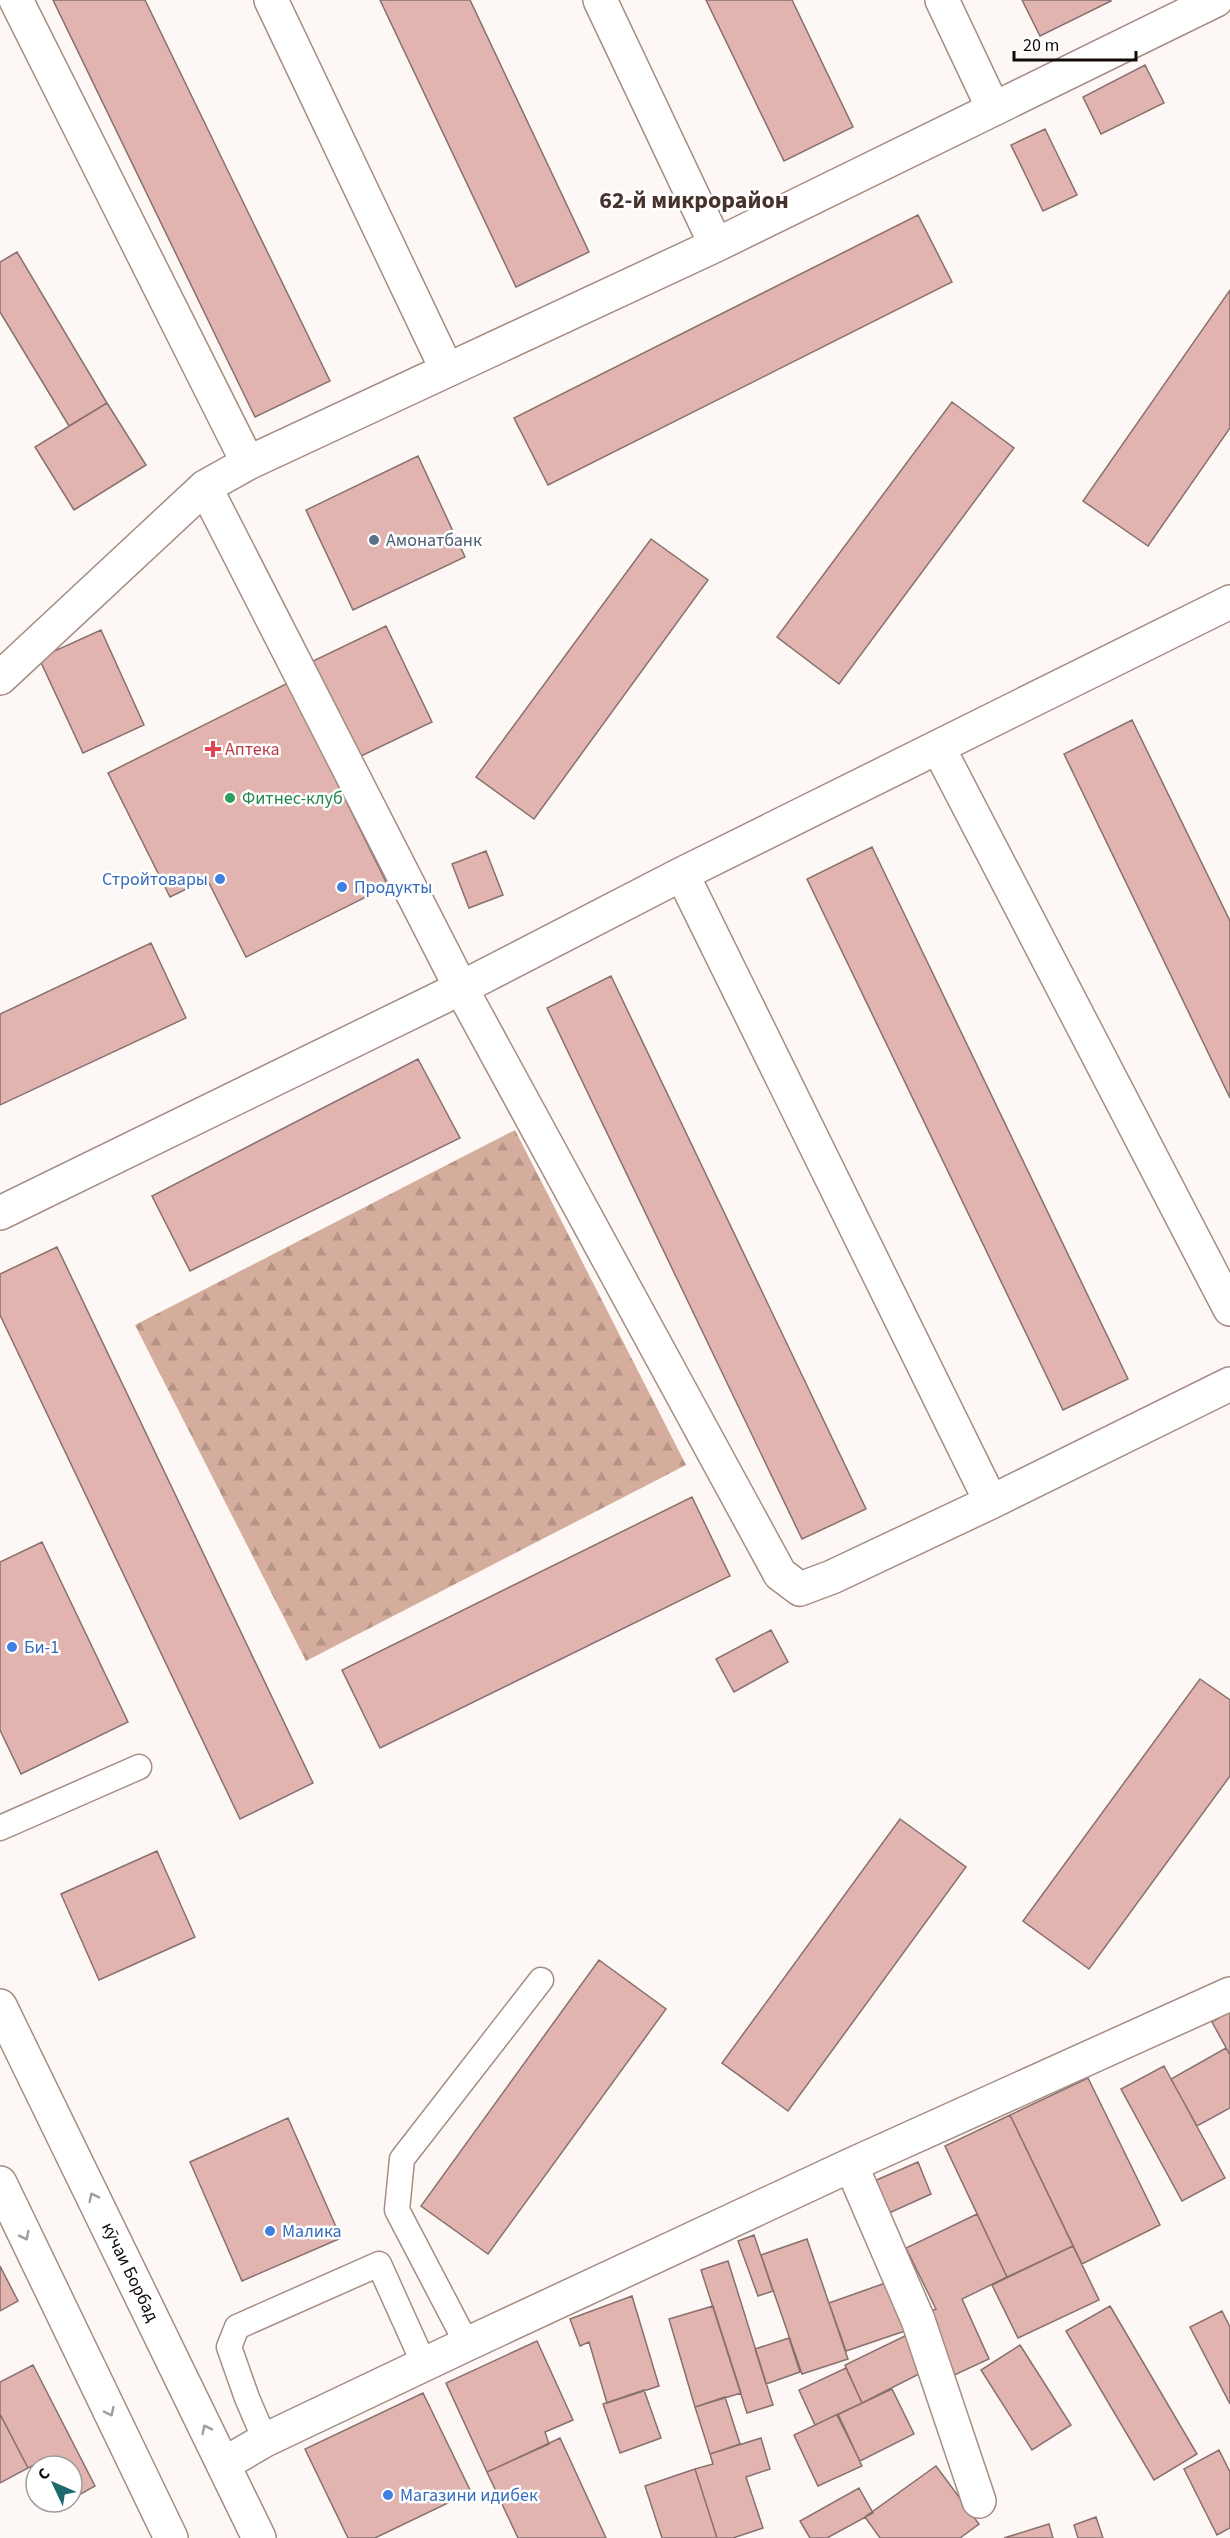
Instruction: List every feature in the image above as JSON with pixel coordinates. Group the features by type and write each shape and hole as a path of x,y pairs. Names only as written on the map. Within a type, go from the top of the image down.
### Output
{"street":[{"path":"16,0 248,464"},
{"path":"271,0 447,370"},
{"path":"600,0 716,245"},
{"path":"942,0 993,108"},
{"path":"0,678 205,487 248,464 716,245 1216,0"},
{"path":"1224,0 1230,12"},
{"path":"205,487 461,988 780,1574 800,1589 832,1577 991,1502 1230,1384"},
{"path":"0,1213 461,988 682,874 938,747 1228,609"},
{"path":"938,747 1230,1309"},
{"path":"682,874 991,1502"},
{"path":"224,2464 265,2440 466,2344 851,2165 1230,1994"},
{"name":"кӯчаи Борбад","path":"0,2006 259,2538"},
{"path":"851,2165 918,2320 979,2501"},
{"path":"0,2184 171,2538"}],"lane":[{"path":"0,1828 140,1767"},
{"path":"466,2344 397,2210 402,2158 541,1980"},
{"path":"265,2440 246,2398 229,2347 237,2327 379,2264 424,2364"}],"green space":[{"path":"515,1130 686,1465 306,1661 135,1325"}],"building":[{"path":"53,0 145,0 330,381 255,417"},
{"path":"380,0 470,0 589,252 516,287"},
{"path":"706,0 792,0 853,127 784,161"},
{"path":"1022,0 1110,0 1111,1 1040,36"},
{"path":"1145,65 1164,103 1101,134 1083,97"},
{"path":"1045,129 1077,195 1043,211 1011,145"},
{"path":"918,215 952,282 548,485 514,418"},
{"path":"17,252 107,403 69,426 0,312 0,262"},
{"path":"1230,290 1230,428 1148,546 1083,501"},
{"path":"952,402 1014,448 839,684 777,637"},
{"path":"107,403 146,465 74,510 35,447"},
{"path":"418,456 465,557 353,610 306,510"},
{"path":"651,539 708,580 534,819 476,777"},
{"path":"386,626 432,722 357,758 311,662"},
{"path":"101,630 144,725 83,753 39,658"},
{"path":"288,683 388,886 246,957 207,879 170,897 108,773"},
{"path":"1132,720 1230,921 1230,1098 1064,754"},
{"path":"872,847 1128,1379 1063,1410 807,879"},
{"path":"486,851 503,895 469,908 452,864"},
{"path":"151,943 186,1018 0,1105 0,1014"},
{"path":"611,976 866,1509 802,1539 547,1008"},
{"path":"418,1059 460,1138 190,1271 152,1196"},
{"path":"57,1247 313,1783 240,1819 0,1315 0,1274"},
{"path":"692,1497 730,1576 380,1748 342,1670"},
{"path":"42,1542 128,1722 21,1774 0,1730 0,1562"},
{"path":"771,1630 788,1662 734,1692 716,1659"},
{"path":"1200,1679 1230,1700 1230,1776 1089,1969 1023,1921"},
{"path":"900,1819 966,1867 788,2111 722,2063"},
{"path":"157,1851 195,1937 99,1980 61,1894"},
{"path":"599,1960 666,2009 488,2254 421,2206"},
{"path":"1230,2011 1230,2055 1212,2022"},
{"path":"1226,2048 1230,2055 1230,2108 1197,2126 1171,2079"},
{"path":"1164,2066 1225,2178 1182,2201 1121,2089"},
{"path":"1088,2078 1160,2225 1082,2264 1010,2115"},
{"path":"1010,2115 1073,2246 1007,2277 945,2146"},
{"path":"288,2118 341,2238 242,2281 190,2162"},
{"path":"918,2162 931,2194 887,2214 872,2182"},
{"path":"977,2214 1007,2277 962,2299 989,2359 950,2377 923,2314 936,2309 906,2248"},
{"path":"754,2235 773,2291 758,2296 738,2241"},
{"path":"807,2239 848,2359 802,2374 761,2255"},
{"path":"1073,2246 1099,2300 1018,2338 992,2285"},
{"path":"728,2261 773,2405 747,2413 701,2270"},
{"path":"0,2266 18,2301 0,2311"},
{"path":"891,2281 908,2330 846,2351 829,2303"},
{"path":"632,2296 659,2386 607,2403 589,2342 580,2346 570,2319"},
{"path":"713,2306 741,2393 695,2407 669,2319"},
{"path":"1110,2306 1197,2454 1154,2480 1066,2331"},
{"path":"1222,2311 1230,2327 1230,2404 1190,2327"},
{"path":"909,2334 927,2370 862,2403 845,2365"},
{"path":"789,2338 800,2372 766,2384 755,2349"},
{"path":"537,2341 573,2420 545,2432 549,2444 487,2472 446,2383"},
{"path":"1020,2345 1071,2425 1032,2450 981,2370"},
{"path":"33,2365 79,2454 24,2454 24,2460 0,2414 0,2382"},
{"path":"846,2368 862,2403 815,2425 799,2390"},
{"path":"892,2389 914,2434 860,2461 837,2415"},
{"path":"644,2390 661,2438 620,2453 603,2404"},
{"path":"423,2393 471,2492 375,2538 348,2538 305,2449"},
{"path":"725,2397 740,2444 710,2454 695,2407"},
{"path":"0,2414 24,2460 24,2470 0,2483"},
{"path":"838,2414 862,2466 818,2486 794,2435"},
{"path":"560,2438 606,2538 518,2538 487,2472"},
{"path":"761,2438 770,2469 746,2477 763,2528 733,2538 717,2538 695,2469 713,2464 710,2454"},
{"path":"1219,2450 1230,2472 1230,2528 1217,2535 1184,2469"},
{"path":"84,2465 95,2486 84,2492"},
{"path":"936,2466 979,2524 960,2538 880,2538 865,2517"},
{"path":"695,2469 717,2538 662,2538 645,2486"},
{"path":"859,2488 873,2513 827,2538 810,2538 800,2521"},
{"path":"1096,2517 1103,2538 1078,2538 1074,2525"},
{"path":"1049,2524 1053,2538 1004,2538"}],"place":[{"name":"Амонатбанк","path":"374,540"},
{"name":"Аптека","path":"213,749"},
{"name":"Фитнес-клуб","path":"230,798"},
{"name":"Стройтовары","path":"220,879"},
{"name":"Продукты","path":"342,887"},
{"name":"Би-1","path":"12,1647"},
{"name":"Малика","path":"270,2231"},
{"name":"Магазини идибек","path":"388,2495"}],"district":[{"name":"62-й микрорайон","path":"694,200"}]}
